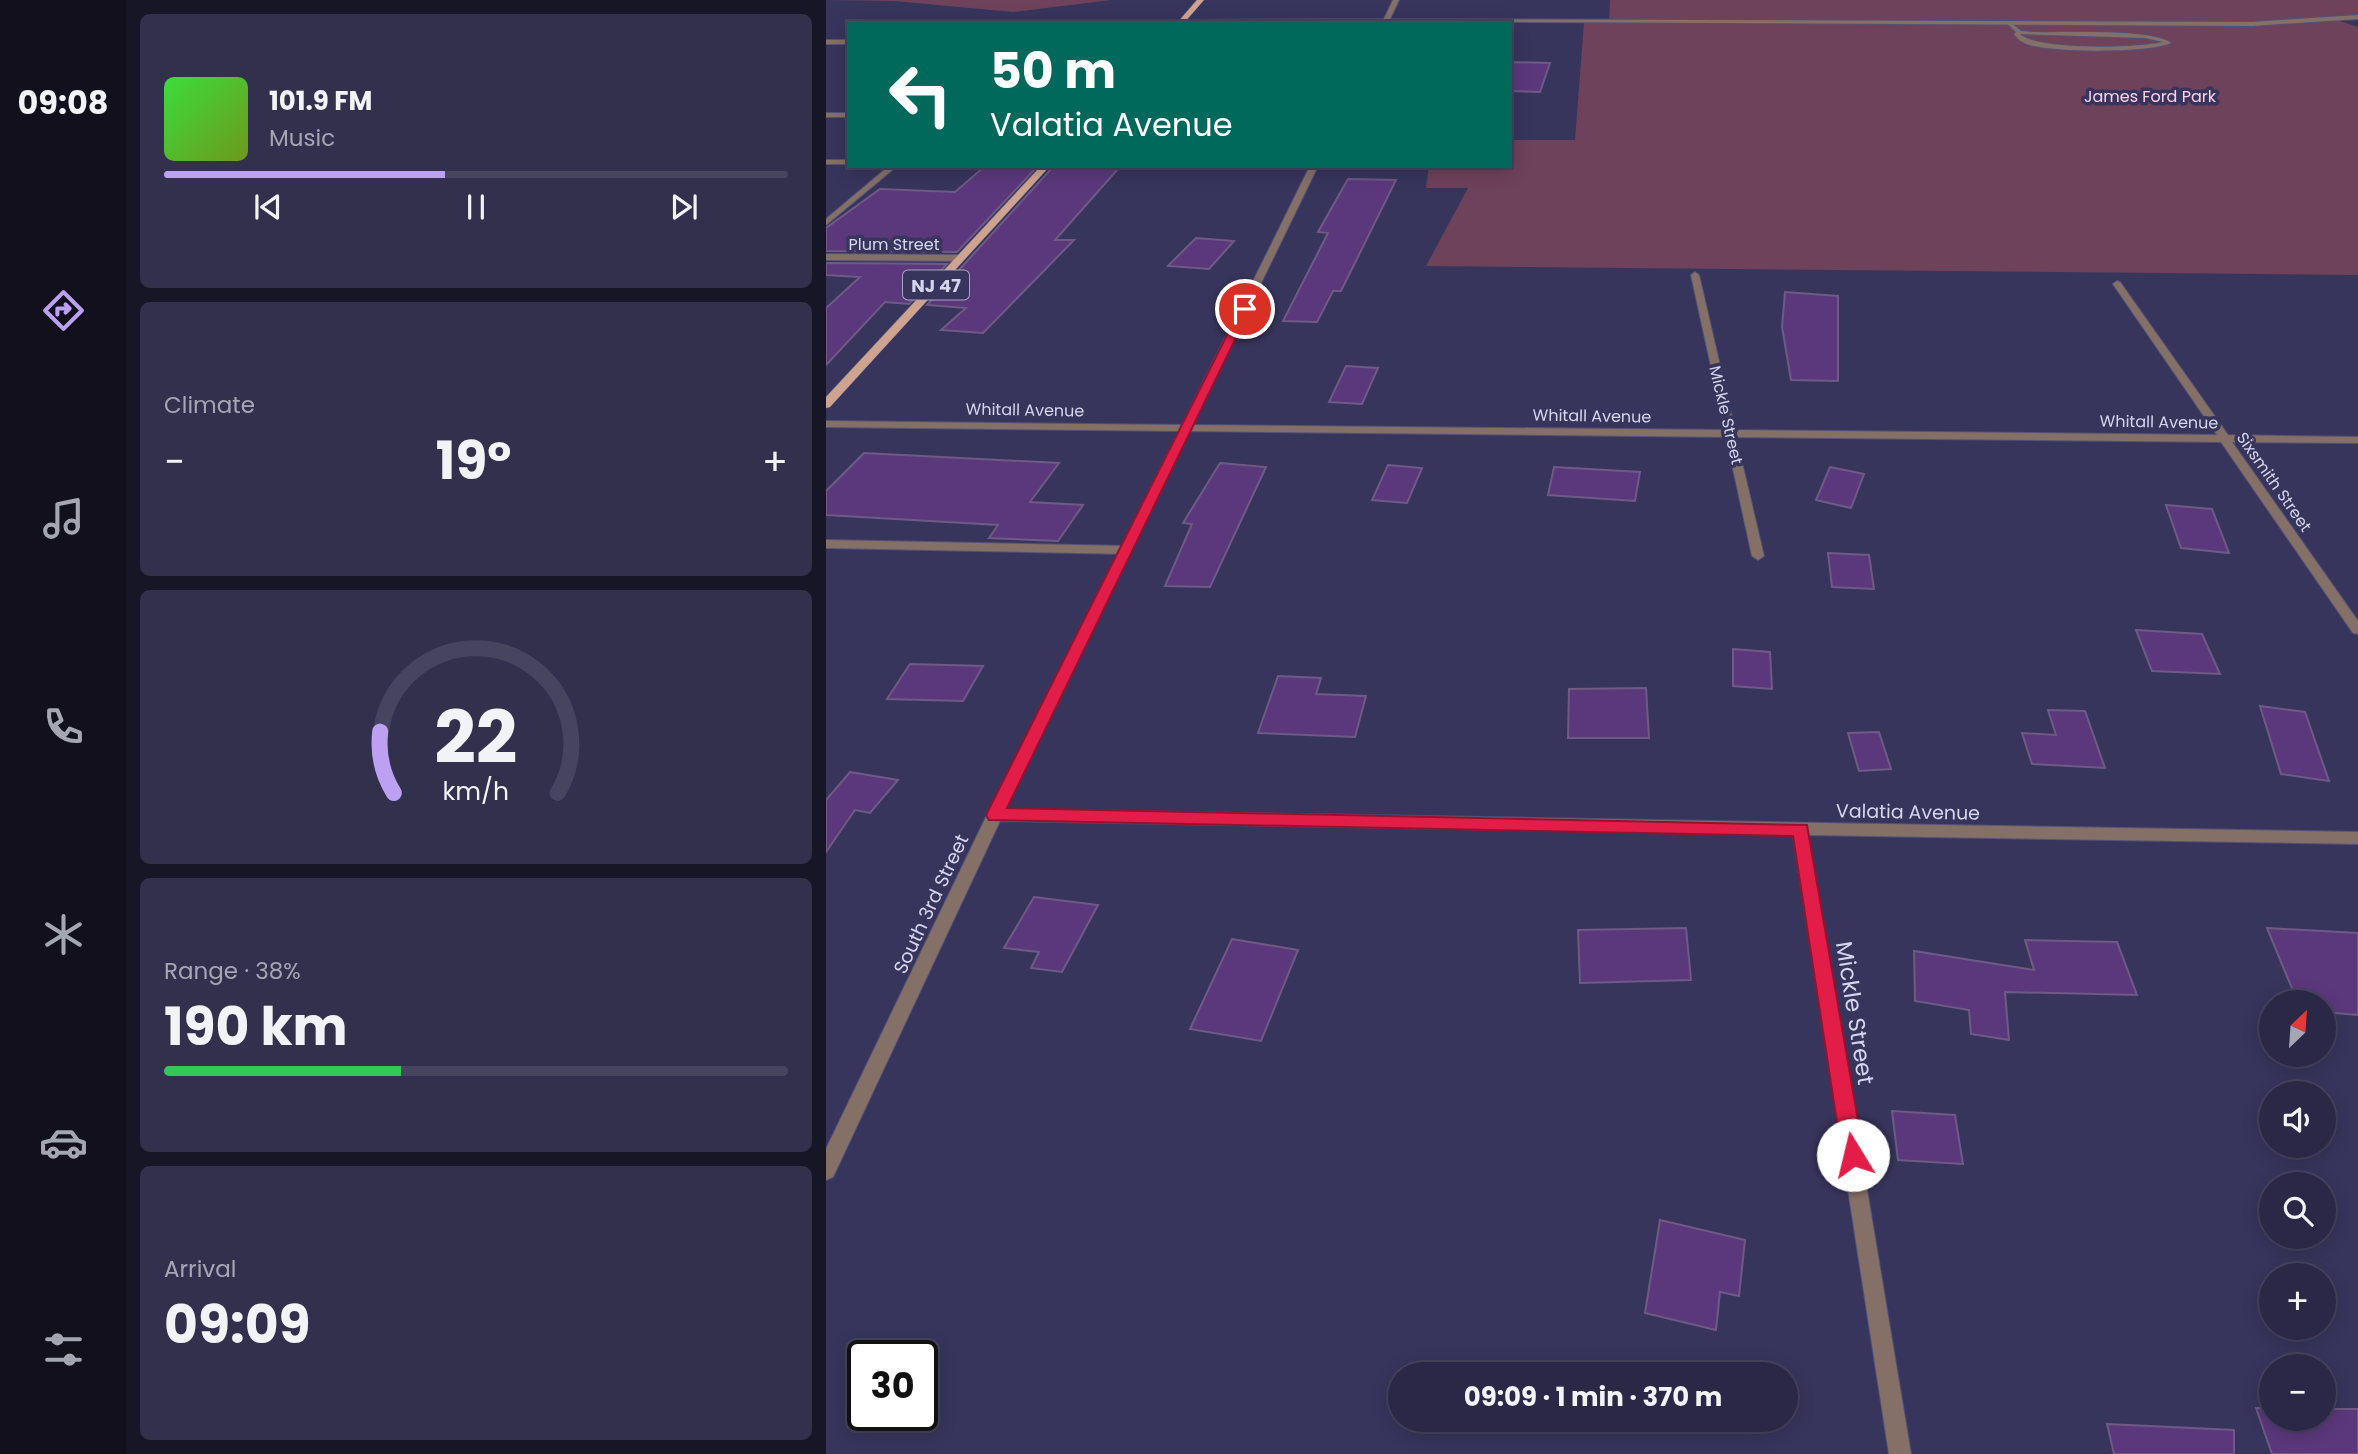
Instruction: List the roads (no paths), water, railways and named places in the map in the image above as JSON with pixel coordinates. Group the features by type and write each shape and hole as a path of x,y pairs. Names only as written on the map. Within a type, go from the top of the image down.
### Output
{"main road":[{"path":"1182,21 1201,0"},
{"name":"NJ 47","path":"826,404 1044,168"}],"street":[{"path":"1386,21 1396,0"},
{"path":"1512,22 2252,23 2358,17"},
{"path":"2008,23 2019,32 2042,35 2154,37 2168,43 2148,46 2043,45 2021,40 2019,32"},
{"path":"826,42 847,42"},
{"path":"826,115 847,115"},
{"path":"826,162 847,162"},
{"path":"826,223 892,168"},
{"name":"South 3rd Street","path":"826,1170 995,815 1313,168"},
{"name":"Plum Street","path":"826,257 961,258"},
{"name":"Mickle Street","path":"1695,275 1758,556"},
{"name":"Sixsmith Street","path":"2117,284 2358,630"},
{"name":"Whitall Avenue","path":"826,424 2358,440"},
{"path":"826,544 1126,550"},
{"name":"Valatia Avenue","path":"995,815 2358,838"},
{"name":"Mickle Street","path":"1800,830 1900,1454"}],"park label":[{"name":"James Ford Park","path":"2150,96"}]}
